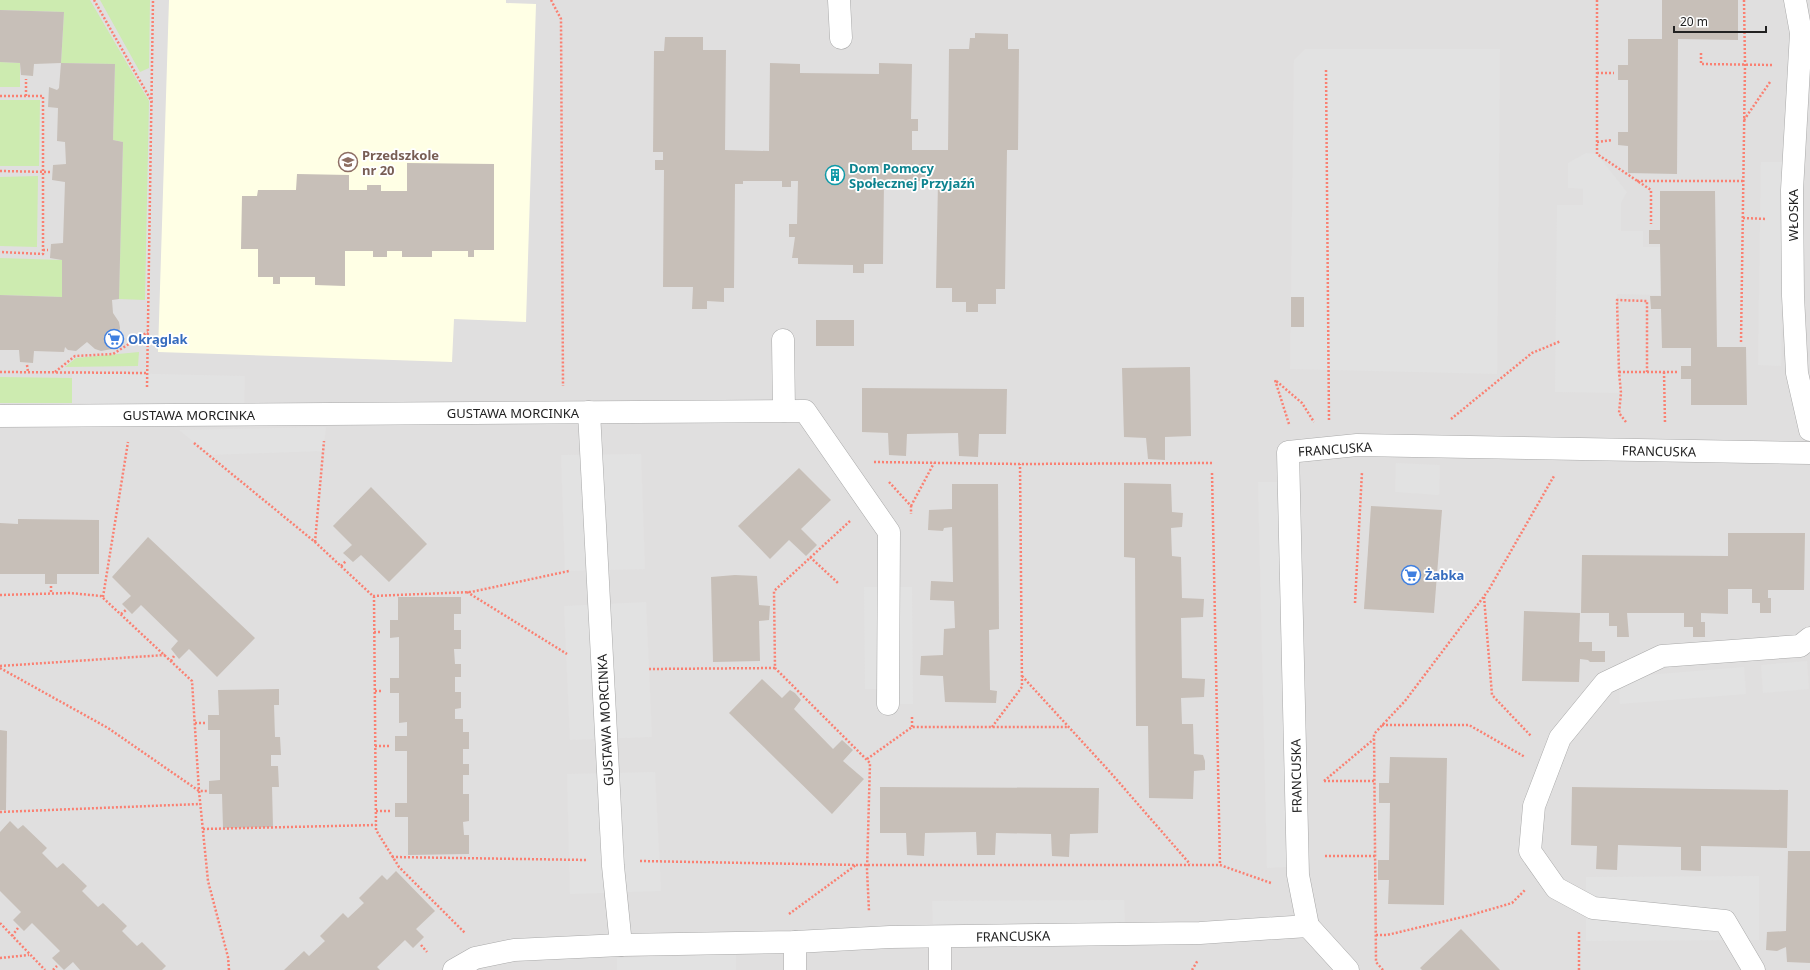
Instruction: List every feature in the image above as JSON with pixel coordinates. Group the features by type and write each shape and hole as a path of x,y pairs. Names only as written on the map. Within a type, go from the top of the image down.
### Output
{"street":[{"path":"839,0 841,38"},
{"name":"WŁOSKA","path":"1795,0 1801,33 1790,64 1793,296 1797,373 1810,430"},
{"path":"783,340 784,411"},
{"path":"589,412 805,411 888,532 888,704"},
{"name":"GUSTAWA MORCINKA","path":"0,416 589,412 613,860 621,945"},
{"name":"FRANCUSKA","path":"792,942 870,938 1200,933 1308,926 1298,875 1288,452 1357,446 1419,446 1562,450 1810,453"},
{"path":"1754,970 1725,921 1593,908 1556,888 1530,851 1534,806 1560,738 1604,683 1662,656 1800,646 1810,638"},
{"path":"1308,926 1348,970"},
{"path":"940,937 940,970"},
{"path":"454,970 475,958 514,950 621,945 792,942 795,970"}],"path":[{"path":"94,0 152,103"},
{"path":"103,597 130,429 138,416 148,373 153,0"},
{"path":"551,0 561,19 563,413"},
{"path":"1597,0 1597,154 1651,190 1651,224"},
{"path":"1741,342 1745,65 1744,0"},
{"path":"1701,53 1701,64 1790,64"},
{"path":"1744,120 1790,64"},
{"path":"1326,70 1330,448"},
{"path":"1597,73 1614,73"},
{"path":"26,79 26,96"},
{"path":"0,96 43,96 43,254 0,252"},
{"path":"1597,142 1612,140"},
{"path":"0,171 50,172"},
{"path":"1637,181 1743,181"},
{"path":"43,250 48,250"},
{"path":"1630,425 1626,423 1619,413 1621,393 1617,300 1647,301 1647,372"},
{"path":"54,372 75,356 114,354 148,332"},
{"path":"1419,446 1532,353 1560,341"},
{"path":"27,365 28,372"},
{"path":"0,372 148,373"},
{"path":"1619,372 1678,372"},
{"path":"1664,372 1665,428"},
{"path":"1296,451 1275,380 1302,402 1330,448"},
{"path":"179,415 179,430 315,542 374,597 376,830 399,867 466,933"},
{"path":"315,542 324,439"},
{"path":"1383,970 1376,962 1374,734 1405,701 1484,597 1561,464 1562,450"},
{"path":"872,462 1020,464 1212,463"},
{"path":"911,506 934,463"},
{"path":"992,727 1022,687 1020,464"},
{"path":"1355,603 1362,464"},
{"path":"1212,473 1220,865"},
{"path":"854,516 774,590 775,668 870,763 868,865 870,938"},
{"path":"810,557 838,583"},
{"path":"341,566 346,561"},
{"path":"372,596 466,592 565,571 597,570"},
{"path":"51,586 51,594"},
{"path":"466,592 567,654"},
{"path":"0,595 70,593 101,596 192,681 200,804 208,881 228,957 229,970"},
{"path":"1484,597 1492,695 1536,741"},
{"path":"121,614 126,610"},
{"path":"374,632 381,632"},
{"path":"0,667 165,655"},
{"path":"171,661 174,656"},
{"path":"0,667 108,728 199,791 207,791"},
{"path":"649,669 775,668"},
{"path":"1022,676 1110,772 1191,865"},
{"path":"375,691 383,691"},
{"path":"195,723 205,723"},
{"path":"1382,725 1469,725 1526,757"},
{"path":"867,759 912,727 1069,727"},
{"path":"1374,739 1324,781 1375,781"},
{"path":"375,746 390,746"},
{"path":"0,812 200,804"},
{"path":"376,811 390,811"},
{"path":"202,829 376,825"},
{"path":"1325,856 1375,856"},
{"path":"392,857 857,865 1220,865 1286,888 1301,889"},
{"path":"792,942 789,914 857,865"},
{"path":"1376,935 1387,935 1471,915 1512,903 1544,872"},
{"path":"1579,901 1579,970"},
{"path":"0,923 45,970"},
{"path":"12,936 18,928"},
{"path":"421,945 427,952"},
{"path":"0,958 30,955"},
{"path":"53,970 57,966"}],"shaded area":[{"path":"0,0 1810,0 1810,970 0,970"},
{"name":"Przedszkole nr 20","path":"169,0 506,0 506,3 536,4 526,322 454,319 452,362 158,352"},
{"path":"1305,49 1500,49 1497,374 1290,369 1294,60"},
{"path":"1586,153 1597,154 1627,192 1621,203 1621,231 1643,231 1643,247 1661,247 1660,295 1617,294 1621,393 1555,392 1557,205 1583,205 1583,189 1568,188 1568,163"},
{"path":"1761,162 1784,162 1781,366 1758,365"},
{"path":"72,372 245,376 244,406 72,403"},
{"path":"326,427 323,451 210,455 179,430"},
{"path":"641,454 645,569 565,571 561,455"},
{"path":"1396,463 1440,465 1439,495 1395,492"},
{"path":"1258,482 1281,482 1290,867 1267,868"},
{"path":"864,587 912,587 913,704 888,704 888,689 865,689"},
{"path":"646,602 652,737 570,740 564,606"},
{"path":"1807,661 1809,689 1763,693 1761,665"},
{"path":"1744,667 1746,694 1620,704 1619,679 1647,675"},
{"path":"655,772 661,891 570,894 567,774"},
{"path":"1759,876 1759,940 1586,941 1586,877"},
{"path":"1124,900 1125,923 933,924 932,901"},
{"path":"736,954 736,970 617,970 617,958"}],"green space":[{"path":"0,0 90,0 149,101 145,300 119,299 123,142 113,140 115,64 61,63 64,12 0,10"},
{"path":"100,0 150,0 149,68 140,72"},
{"path":"0,62 20,63 20,87 0,87"},
{"path":"0,100 40,100 39,166 0,166"},
{"path":"38,176 37,247 0,246 0,177"},
{"path":"0,258 62,260 62,297 0,295"},
{"path":"139,352 138,366 65,367 76,358"},
{"path":"0,377 72,378 72,403 0,403"}],"building":[{"path":"1662,0 1738,0 1738,40 1678,39 1677,174 1628,173 1628,146 1618,145 1618,132 1628,132 1628,80 1618,80 1618,65 1628,65 1628,39 1662,39"},
{"path":"0,10 64,12 61,63 34,64 33,76 21,75 20,63 0,62"},
{"name":"Dom Pomocy Społecznej Przyjaźń","path":"975,33 1008,34 1008,49 1019,49 1018,150 1007,150 1005,289 996,289 996,304 978,304 978,312 966,312 966,302 952,302 952,288 936,288 938,181 884,181 883,264 864,264 864,273 853,273 853,265 798,264 798,258 792,258 795,237 789,237 789,224 797,224 798,181 791,181 791,187 782,187 782,181 743,181 743,184 735,184 734,288 724,288 724,302 707,301 707,309 692,309 693,287 663,287 664,170 655,170 655,160 663,160 663,152 653,152 654,51 664,51 665,37 703,37 703,50 726,50 725,150 769,151 770,63 800,64 800,73 879,74 879,63 912,64 911,119 918,119 918,131 912,131 912,150 948,150 949,49 969,49 970,38 975,38"},
{"path":"61,63 115,64 113,140 123,142 119,299 112,300 113,313 119,322 120,328 118,338 112,349 101,351 95,349 87,342 76,351 68,350 65,347 64,352 34,351 33,363 20,362 19,350 0,350 0,295 62,297 62,260 50,258 51,244 63,243 65,182 52,180 53,165 66,164 65,142 57,141 58,108 48,107 49,87 57,90 59,88"},
{"path":"407,163 494,164 494,250 474,250 474,257 468,257 468,251 432,251 432,257 402,257 402,251 387,251 387,257 373,257 373,251 345,251 345,286 315,285 315,277 280,277 280,284 273,284 273,277 258,277 258,249 241,249 242,196 257,196 258,190 296,190 297,174 349,175 349,190 367,190 367,185 381,185 381,191 407,191"},
{"path":"1660,191 1715,191 1717,347 1746,347 1747,405 1691,405 1691,379 1681,379 1681,366 1691,366 1691,348 1662,348 1661,309 1651,309 1650,296 1661,296 1660,244 1649,244 1649,230 1660,230"},
{"path":"1291,297 1304,297 1304,327 1291,327"},
{"path":"816,320 854,320 854,346 816,346"},
{"path":"1190,367 1191,436 1165,437 1165,460 1148,459 1146,438 1124,437 1122,368"},
{"path":"862,388 1007,389 1006,434 979,434 978,457 959,456 958,433 907,434 906,456 889,455 888,433 862,432"},
{"path":"799,468 831,500 801,529 817,545 806,556 789,540 770,559 738,526"},
{"path":"1124,483 1171,484 1172,512 1183,513 1182,527 1171,528 1172,556 1181,557 1182,598 1204,599 1203,617 1181,618 1182,678 1205,679 1204,697 1181,698 1182,724 1193,724 1194,754 1203,755 1205,761 1205,770 1194,771 1193,799 1149,798 1148,726 1136,726 1135,558 1124,557"},
{"path":"952,484 998,484 999,629 989,630 990,690 997,691 996,703 945,702 943,676 920,675 921,656 943,655 944,629 955,628 954,601 930,600 931,581 953,582 952,527 944,528 943,531 928,530 929,510 952,509"},
{"path":"371,487 427,544 389,582 361,555 353,562 343,553 352,545 333,526"},
{"path":"1371,506 1442,510 1434,613 1364,609"},
{"path":"18,519 99,520 99,574 57,574 57,584 45,584 45,574 0,574 0,523 18,524"},
{"path":"1728,533 1805,533 1804,590 1768,590 1768,598 1771,598 1771,613 1760,613 1760,603 1752,603 1752,589 1728,589 1728,614 1701,613 1701,622 1705,622 1705,637 1693,637 1693,627 1684,627 1684,613 1627,613 1629,637 1617,637 1617,626 1609,626 1609,613 1581,613 1582,555 1728,556"},
{"path":"148,537 255,638 217,677 189,649 179,659 171,649 178,641 141,605 132,614 122,604 131,596 112,577"},
{"path":"735,575 757,576 759,605 770,606 769,620 759,621 760,661 713,662 711,577"},
{"path":"398,597 461,597 461,614 454,614 454,630 461,630 461,649 454,649 455,664 461,664 461,677 455,677 455,692 461,692 461,708 455,709 455,719 463,719 463,732 469,732 469,749 463,749 463,764 469,764 469,775 463,775 463,794 469,794 469,821 463,822 464,835 469,835 469,854 408,855 408,817 395,817 395,803 407,803 407,751 395,751 395,736 407,736 407,722 399,723 399,693 390,693 390,678 399,678 399,637 390,638 390,620 398,620"},
{"path":"1524,611 1580,613 1579,642 1592,642 1592,651 1605,651 1605,662 1590,662 1588,660 1580,659 1579,682 1522,681"},
{"path":"762,679 782,698 790,690 795,693 801,700 794,709 833,749 842,740 853,750 843,761 864,779 832,814 729,713"},
{"path":"279,689 279,705 274,705 275,737 280,737 281,755 271,755 271,766 278,766 279,787 272,787 273,827 223,828 222,794 209,794 209,781 220,780 220,730 208,730 208,715 219,715 218,690"},
{"path":"0,730 7,731 6,810 0,810"},
{"path":"1390,757 1447,758 1444,905 1388,904 1389,880 1378,880 1378,860 1389,860 1390,803 1379,803 1379,783 1389,783"},
{"path":"880,787 1099,788 1098,833 1070,834 1069,857 1052,856 1051,834 996,833 995,855 977,855 976,832 925,833 924,856 907,855 906,833 880,833"},
{"path":"1572,787 1788,790 1787,848 1701,846 1701,871 1681,870 1681,847 1618,845 1617,870 1596,869 1597,846 1571,845"},
{"path":"10,821 18,829 23,825 47,848 42,853 57,868 63,863 87,886 82,891 98,907 103,903 127,926 122,931 137,946 142,942 166,966 162,970 80,970 73,962 64,970 52,958 60,951 32,923 24,931 13,920 21,912 0,891 0,832"},
{"path":"1788,851 1810,851 1810,963 1787,962 1786,947 1777,951 1766,950 1767,932 1786,931"},
{"path":"396,871 435,911 416,929 424,937 413,948 405,940 377,967 380,970 284,970 304,951 309,956 325,941 320,936 343,913 348,918 364,903 359,898 382,875 387,880"},
{"path":"1461,929 1500,970 1422,970 1420,968"}],"place":[{"name":"Przedszkole nr 20","path":"348,162"},
{"name":"Dom Pomocy Społecznej Przyjaźń","path":"835,175"},
{"name":"Okrąglak","path":"114,339"},
{"name":"Żabka","path":"1411,575"}]}
